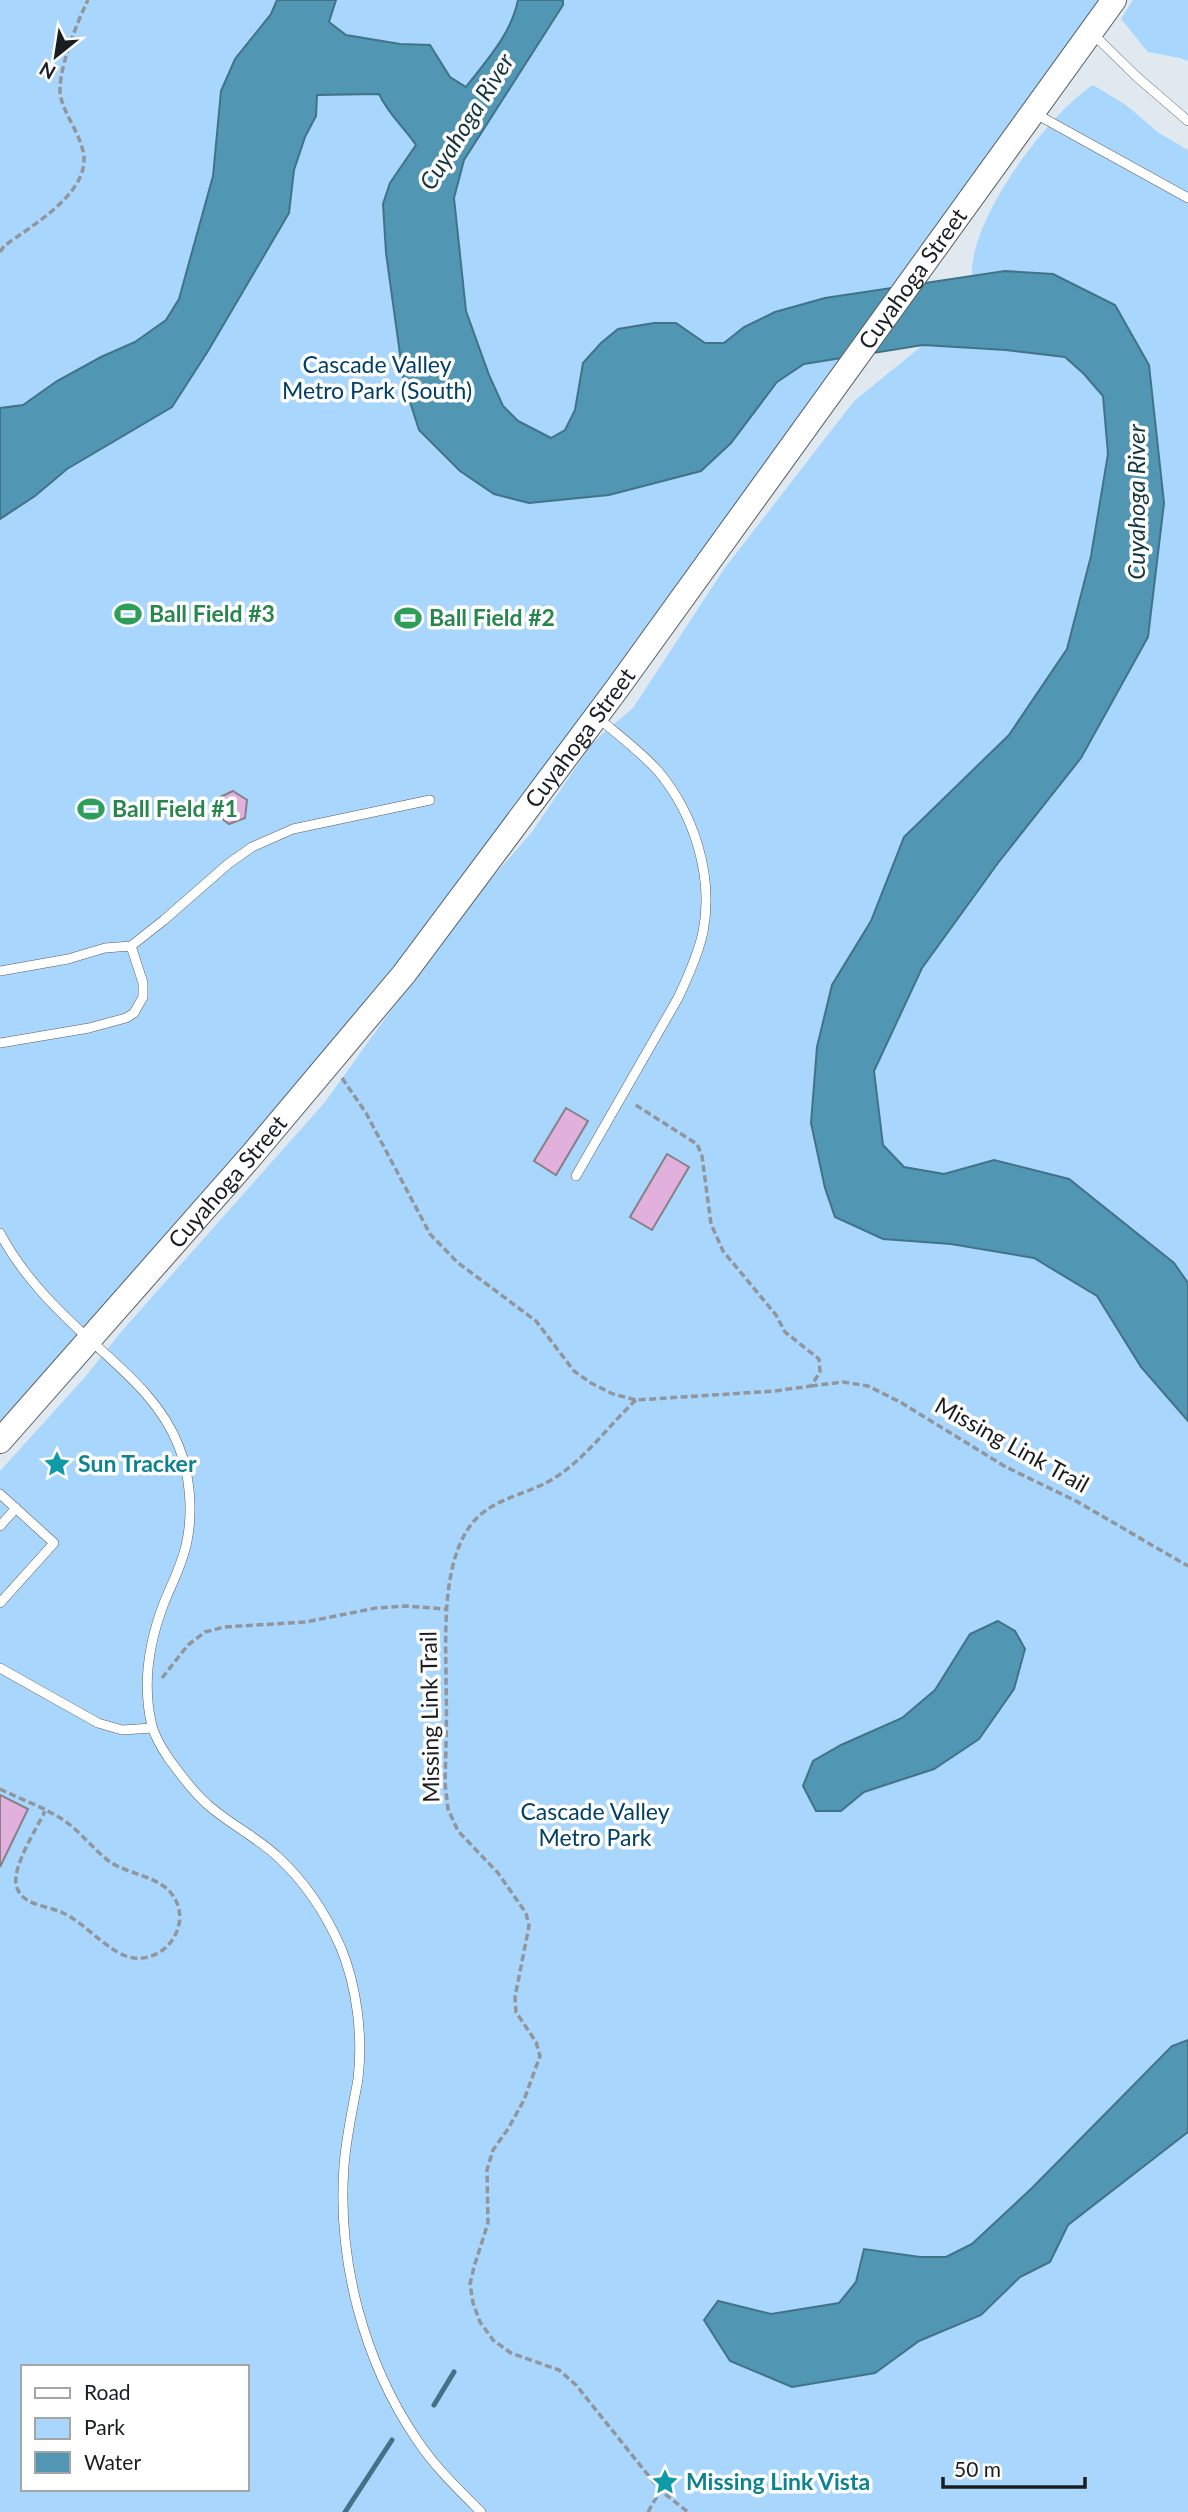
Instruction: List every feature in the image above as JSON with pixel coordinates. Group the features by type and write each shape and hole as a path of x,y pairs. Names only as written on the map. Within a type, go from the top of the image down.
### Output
{"street":[{"name":"Cuyahoga Street","path":"0,1441 251,1157 404,974 596,716 1114,0"}],"lane":[{"path":"1091,32 1136,77 1188,121"},
{"path":"1034,113 1188,198"},
{"path":"576,1176 692,969 703,934 706,910 706,891 697,843 677,796 644,757 596,716"},
{"path":"0,971 68,959 105,948 131,946 251,847 293,829 430,800"},
{"path":"0,1043 89,1028 126,1018 134,1013 143,997 143,982 131,946"},
{"path":"1,1238 34,1284 137,1384 162,1414 179,1446 191,1507 187,1543 153,1634 148,1689 152,1728 178,1771 201,1798 277,1856 297,1876 328,1922 342,1951 355,1994 359,2037 358,2075 348,2132 343,2192 344,2228 354,2294 371,2351 394,2402 434,2463 481,2512"},
{"path":"0,1494 54,1543 0,1603"},
{"path":"0,1526 16,1508"},
{"path":"0,1668 98,1723 122,1730 152,1728"}],"path":[{"path":"0,252 4,246 63,203 78,183 85,158 60,96 62,74 77,23 88,0"},
{"path":"331,1062 366,1114 430,1234 457,1262 536,1321 574,1371 613,1394 636,1400"},
{"path":"622,1096 697,1144 702,1156 710,1224 723,1251 776,1315 785,1332 818,1359 820,1372 811,1386"},
{"name":"Missing Link Trail","path":"660,2490 576,2385 559,2370 511,2353 493,2340 480,2322 473,2303 470,2284 488,2223 487,2170 493,2150 524,2100 540,2056 536,2042 516,2012 515,1997 529,1926 526,1913 498,1873 458,1831 448,1809 445,1783 445,1612 453,1567 465,1536 478,1517 498,1502 554,1479 573,1464 636,1400 843,1382 867,1386 910,1408 1006,1467 1076,1501 1188,1566"},
{"path":"148,1689 162,1678 188,1645 205,1632 248,1625 306,1622 376,1608 406,1606 445,1612"},
{"path":"0,1789 45,1811 61,1819 77,1830 110,1862 158,1883 170,1892 178,1906 179,1923 169,1946 158,1955 144,1958 121,1955 76,1920 20,1895 16,1886 17,1869 45,1811"},
{"path":"649,2512 665,2482"},
{"path":"660,2490 688,2512"}],"green space":[{"name":"Cascade Valley Metro Park (South)","path":"0,0 1114,0 447,914 0,1425"},
{"path":"1133,0 1188,0 1188,61 1148,52 1121,19"},
{"path":"1093,85 1126,105 1159,133 1188,150 1188,1283 1174,1263 1069,1179 994,1160 944,1174 904,1167 883,1145 874,1071 922,968 998,863 1148,637 1115,305 1056,276 1005,271 972,276 974,253 983,227 1014,171 1054,120"},
{"name":"Cascade Valley Metro Park","path":"923,345 1065,357 1103,396 1108,454 1091,556 1067,649 1009,735 904,837 871,921 832,985 811,1123 825,1188 835,1217 883,1239 951,1244 1034,1258 1097,1296 1141,1367 1188,1421 1188,2512 0,2512 0,1471 325,1102 461,913 532,832 593,742 633,708 724,569 854,401"}],"water":[{"name":"Cuyahoga River","path":"277,0 336,0 329,22 346,35 400,44 430,45 450,77 466,87 504,35 518,0 563,0 563,5 464,160 454,198 466,311 489,375 503,406 518,421 551,438 565,430 575,410 583,363 618,329 654,323 676,323 705,343 724,343 744,327 775,312 825,298 1005,271 1053,274 1115,305 1149,365 1164,503 1148,637 1081,758 998,863 922,968 874,1071 883,1145 904,1167 944,1174 994,1160 1069,1179 1174,1263 1188,1283 1188,1421 1141,1367 1097,1296 1034,1258 951,1244 883,1239 835,1217 825,1188 811,1123 817,1047 832,985 871,921 904,837 1009,735 1067,649 1091,556 1108,454 1103,396 1065,357 923,345 804,364 777,382 731,443 701,471 609,495 529,503 494,494 460,471 419,430 404,383 386,253 383,204 390,183 416,145 379,94 317,95 316,116 305,137 294,170 289,213 172,407 67,469 35,496 0,519 0,408 23,405 57,381 135,342 166,320 179,299 213,176 221,91 235,59 271,14"},
{"path":"998,1621 1015,1631 1025,1649 1014,1689 979,1739 934,1769 864,1792 841,1811 816,1811 803,1786 813,1761 841,1745 902,1718 935,1690 970,1634"},
{"path":"1188,2040 1188,2132 1068,2225 1050,2262 1020,2277 981,2315 919,2341 875,2373 792,2387 730,2361 704,2320 718,2301 771,2314 839,2303 856,2282 864,2249 920,2257 946,2257 972,2244 1032,2188 1172,2046"}],"building":[{"path":"233,791 247,800 245,818 229,824 216,814 218,798"},
{"path":"566,1108 588,1121 556,1175 534,1161"},
{"path":"667,1154 689,1167 652,1230 630,1217"},
{"path":"0,1795 28,1809 0,1867"}],"waterway":[{"path":"434,2405 454,2372"},
{"path":"345,2512 392,2440"}],"place":[{"name":"Ball Field #3","path":"128,614"},
{"name":"Ball Field #2","path":"408,618"},
{"name":"Ball Field #1","path":"91,809"},
{"name":"Sun Tracker","path":"57,1464"},
{"name":"Missing Link Vista","path":"665,2482"}]}
